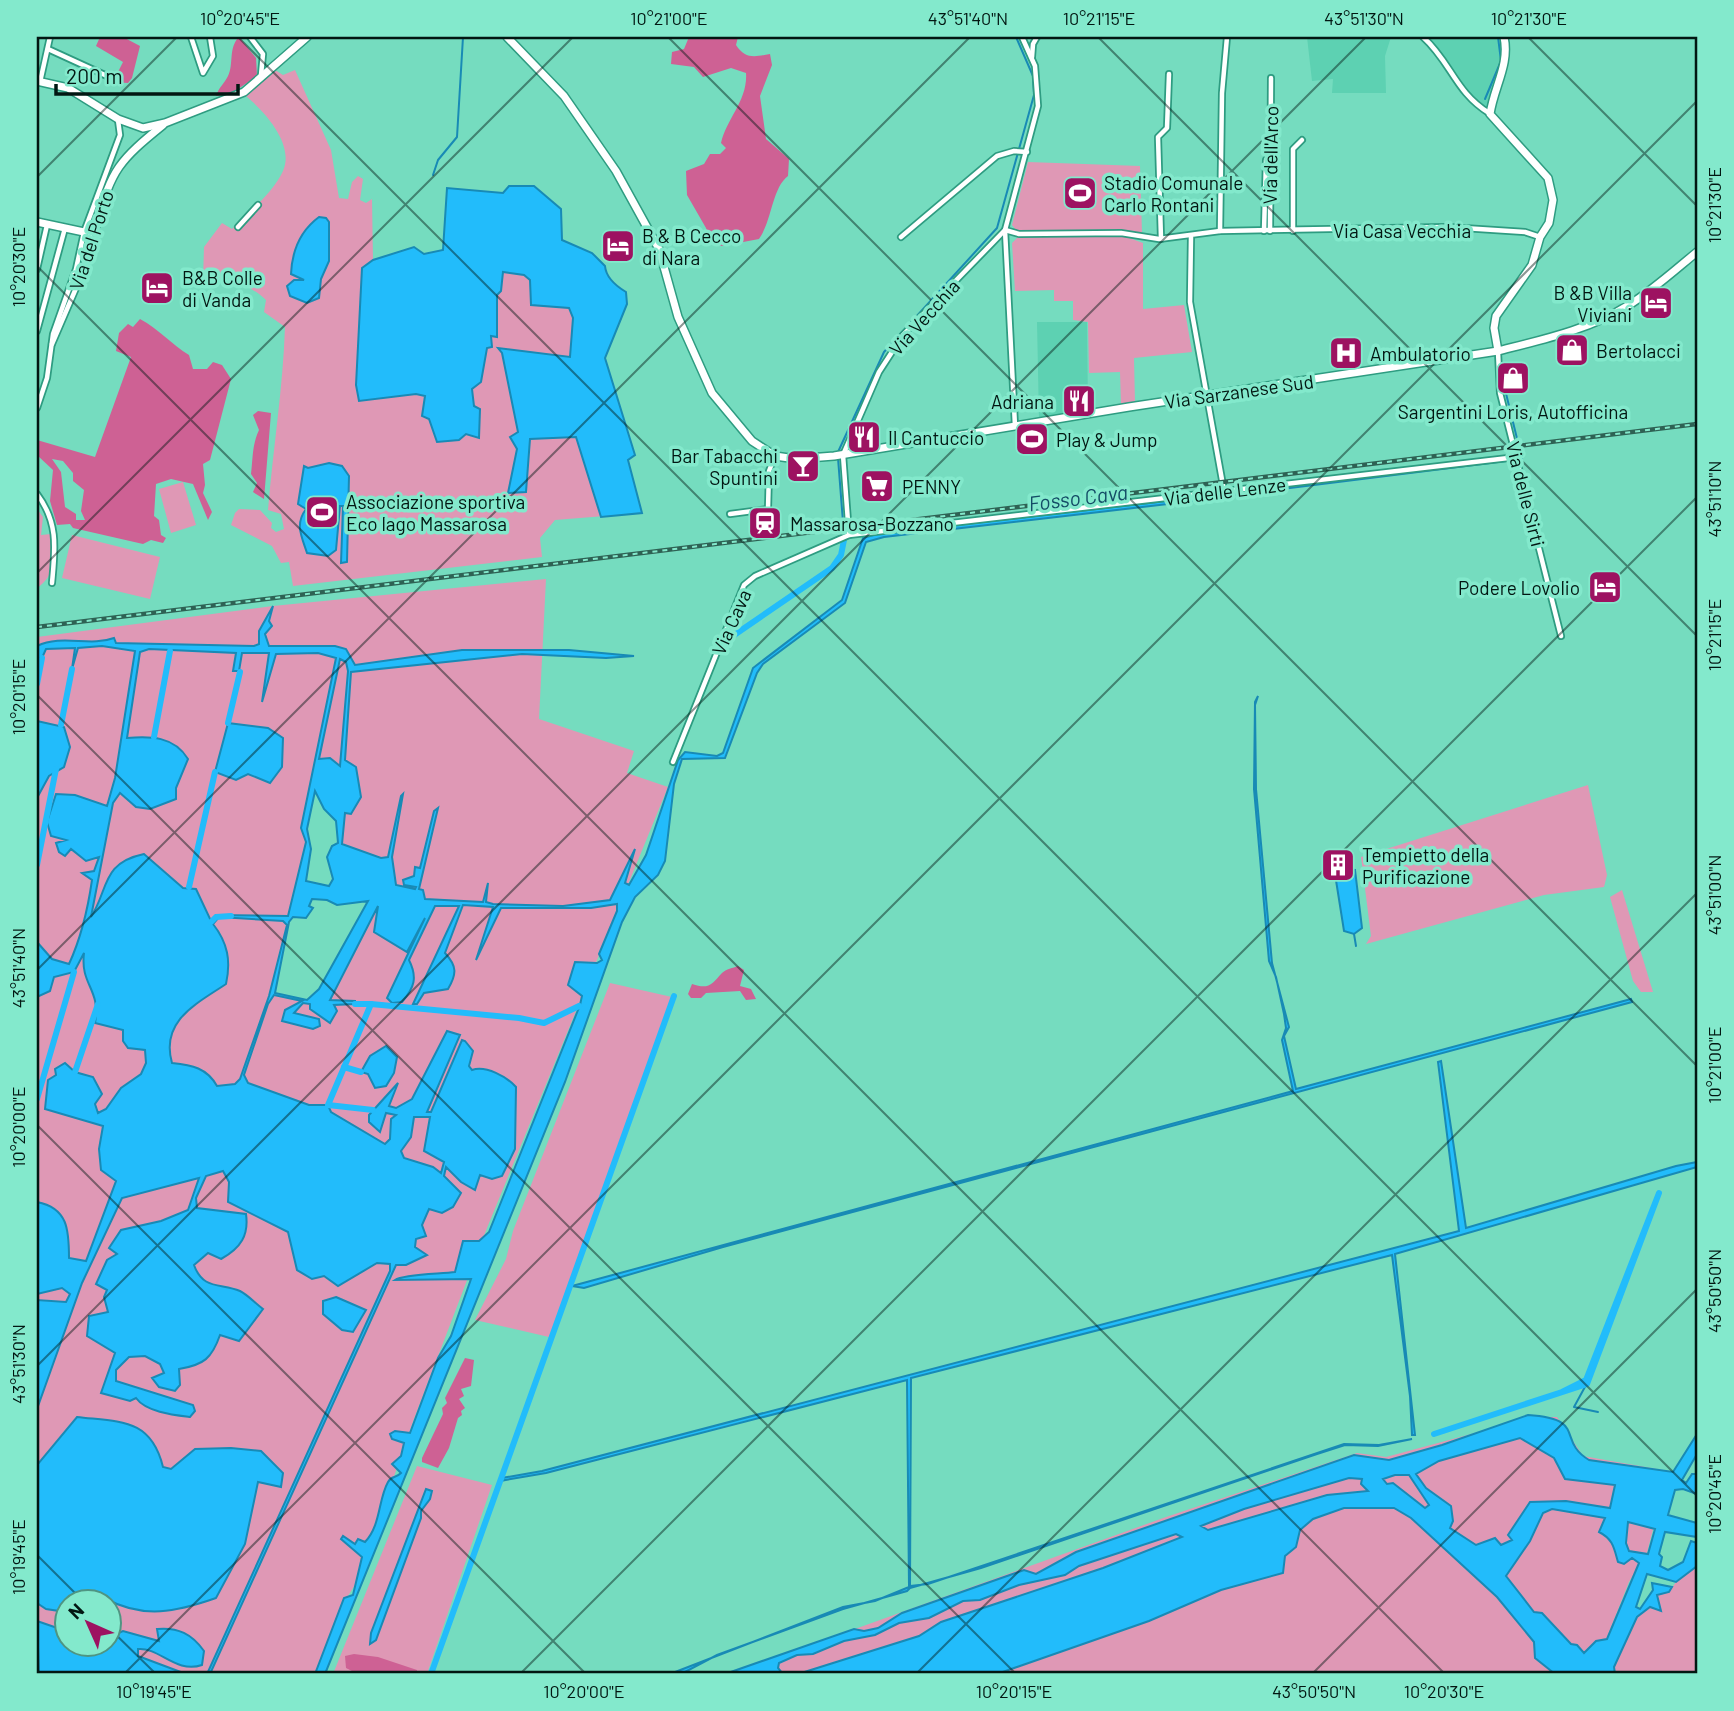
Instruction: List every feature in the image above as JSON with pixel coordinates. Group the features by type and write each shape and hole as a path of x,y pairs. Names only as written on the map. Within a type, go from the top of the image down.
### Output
{"main road":[{"path":"39,81 68,88 118,119 143,128 165,123 244,92 307,37"},
{"path":"508,37 564,96 616,172 659,248 678,317 712,393 752,441 775,456"},
{"path":"1498,351 1494,328 1496,316 1523,281 1540,237 1549,223 1553,200 1548,178 1490,114 1507,50 1504,37"},
{"name":"Via del Porto","path":"88,231 97,224 115,169 165,123"},
{"path":"143,128 144,140"},
{"path":"37,222 88,231"},
{"name":"Via Sarzanese Sud","path":"775,456 785,459 839,455 1498,351 1548,338 1614,313 1643,295 1697,252"}],"street":[{"path":"39,81 50,37"},
{"path":"191,37 202,74 209,68 213,56 210,37"},
{"path":"250,37 263,54 264,66 260,79"},
{"path":"1015,426 1005,230 1023,152 1038,106 1032,58 1022,37"},
{"path":"1032,58 1037,37"},
{"path":"1220,231 1222,93 1227,37"},
{"path":"1423,37 1435,48 1471,102 1490,114"},
{"path":"48,49 107,76"},
{"path":"1161,239 1158,137 1167,128 1169,74"},
{"name":"Via dell'Arco","path":"1267,231 1271,78"},
{"path":"88,231 120,135 118,119"},
{"path":"1293,231 1293,149 1302,140"},
{"path":"901,237 997,156 1023,152"},
{"path":"1266,160 1267,231"},
{"path":"238,227 258,205"},
{"path":"37,268 47,224"},
{"name":"Via Casa Vecchia","path":"1005,230 1019,234 1121,233 1161,239 1220,231 1448,227 1525,232 1540,237"},
{"path":"37,331 65,228"},
{"name":"Via Vecchia","path":"839,455 891,350 1005,230"},
{"name":"Via del Porto","path":"37,408 47,378 49,347 88,231"},
{"path":"1191,237 1190,302 1224,491"},
{"name":"Via delle Sirti","path":"1498,351 1500,393 1561,636"},
{"path":"839,455 849,535"},
{"path":"730,514 768,509 769,471 775,456"},
{"name":"Via delle Lenze","path":"849,535 1518,459"},
{"path":"37,494 54,530 56,564 52,583"},
{"name":"Via Cava","path":"673,762 744,585 755,576 849,535"}],"shaded area":[{"path":"100,37 123,37 140,46 132,78 128,83 113,82 123,62 96,46"},
{"path":"239,37 256,58 257,76 232,93 216,96 228,76 233,46"},
{"path":"689,37 738,37 736,45 746,55 770,54 772,65 760,96 766,139 789,159 788,176 775,196 759,239 722,246 711,243 706,228 687,195 686,171 704,164 710,154 720,154 726,148 721,143 746,83 746,73 731,68 703,77 694,67 671,64 672,52 684,49"},
{"path":"1307,37 1391,37 1385,56 1386,93 1332,93 1333,79 1312,81"},
{"path":"1423,37 1504,37 1507,49 1490,114 1471,102 1435,48"},
{"path":"275,70 283,75 295,70 331,150 339,198 348,199 352,182 358,176 363,179 360,200 366,203 372,199 373,260 414,247 424,254 443,250 447,188 503,193 509,186 534,186 561,209 562,240 592,253 605,266 612,281 626,292 627,304 605,358 635,455 628,460 642,513 555,520 540,538 542,557 293,586 289,562 281,563 272,546 231,525 239,509 260,510 276,532 284,529 281,514 268,510 285,327 264,312 266,300 252,289 228,281 203,279 204,247 222,223 232,229 253,209 267,195 283,171 286,161 281,139 269,119 246,96"},
{"name":"Stadio Comunale Carlo Rontani","path":"1028,162 1140,166 1142,234 1120,230 1016,230 1012,225"},
{"path":"1121,235 1143,243 1143,309 1184,305 1192,352 1134,358 1135,403 1121,405 1120,372 1089,373 1088,322 1073,320 1073,301 1054,301 1054,290 1015,291 1012,243 1018,237"},
{"path":"140,319 189,355 193,369 207,369 213,362 222,365 231,379 210,460 203,464 203,493 212,512 208,520 193,484 171,479 156,484 154,516 159,520 161,535 166,538 163,543 151,540 143,544 73,528 70,524 57,525 50,501 53,470 37,455 37,440 95,457 131,357 116,351 119,333 128,324 133,327","holes":["52,459 63,461 73,473 73,481 84,490 81,511 85,520 76,520 76,514 65,507 61,472"]},
{"path":"1037,322 1087,322 1088,410 1039,419"},
{"path":"258,411 271,413 264,499 253,492 257,483 251,474 259,430 253,415"},
{"path":"183,482 196,525 171,533 159,489"},
{"path":"37,509 43,517 41,535 51,534 53,557 48,577 37,588"},
{"path":"72,535 160,557 150,599 62,578"},
{"path":"546,579 539,719 634,751 627,773 668,787 487,1228 414,1419 358,1580 343,1604 318,1674 37,1674 37,637 273,606","holes":["315,791 324,809 336,821 338,843 332,846 327,857 333,879 329,886 306,881 311,849 307,829","312,899 327,900 337,905 368,901 319,989 307,1000 275,993 289,922 293,917 306,918 313,908 309,906"]},
{"path":"1588,785 1607,875 1604,887 1544,895 1366,944 1371,936 1361,857"},
{"path":"1622,890 1653,992 1641,992 1633,981 1610,897"},
{"path":"738,966 744,970 740,986 751,989 756,999 746,1000 740,991 706,993 701,998 691,998 688,994 692,984 710,985 724,972"},
{"path":"610,983 672,997 549,1337 475,1320 506,1259 513,1231"},
{"path":"465,1358 474,1360 471,1386 461,1389 464,1396 459,1399 465,1408 461,1411 462,1415 458,1418 449,1448 438,1468 422,1462 422,1458 443,1414 442,1408 447,1403 445,1398"},
{"path":"1534,1417 1557,1417 1583,1456 1668,1471 1647,1553 1629,1582 1606,1640 1585,1652 1561,1674 730,1674 1166,1517 1357,1453 1386,1457"},
{"path":"417,1466 492,1485 427,1674 333,1674"},
{"path":"1696,1567 1697,1674 1617,1674 1614,1667 1638,1616 1650,1606 1660,1610 1657,1595 1669,1592 1676,1582"},
{"path":"354,1654 378,1657 417,1670 417,1674 358,1674 346,1668 345,1656"}],"water":[{"path":"509,186 534,186 561,209 562,240 592,253 605,266 612,281 626,292 627,304 605,358 635,455 628,460 642,513 601,517 576,437 530,439 526,492 508,493 517,449 510,437 518,432 502,353 498,348 570,357 573,318 569,308 531,305 530,280 524,275 503,272 501,291 497,295 497,337 491,336 492,347 487,348 481,382 472,389 474,406 480,409 479,438 466,434 459,440 437,442 429,419 422,416 425,396 416,394 359,401 356,385 362,268 373,260 414,247 424,254 443,250 447,188 503,193"},
{"path":"319,217 326,218 329,222 329,261 321,279 319,298 307,303 290,296 287,286 294,280 304,280 291,274 293,257 302,235"},
{"path":"329,463 342,466 349,476 347,562 341,563 343,506 340,506 336,550 328,556 307,553 300,530 306,509 298,504 304,466 308,468"},
{"path":"1219,495 1220,498 884,537 866,542 845,603 763,664 757,673 725,758 682,759 674,784 665,861 658,875 635,897 622,922 565,1082 325,1674 315,1674 344,1598 353,1595 362,1557 341,1539 343,1536 355,1544 358,1539 365,1542 374,1528 388,1482 401,1473 392,1464 401,1456 404,1443 392,1439 390,1434 395,1431 410,1433 438,1358 451,1336 471,1279 395,1280 414,1275 455,1272 463,1241 479,1241 489,1232 580,1005 582,996 568,985 575,962 597,963 602,960 599,954 617,911 617,904 591,908 501,908 476,960 493,907 463,905 445,953 454,966 451,984 448,989 424,993 417,1004 413,1004 459,906 435,906 409,960 414,978 412,987 402,1002 392,1003 387,998 425,918 407,952 374,932 378,906 330,1000 355,1001 355,1004 334,1005 337,1011 330,1023 310,1009 310,1004 303,1003 294,1013 319,1019 320,1026 313,1029 282,1021 285,1010 302,1001 274,995 268,1004 244,1075 248,1083 309,1105 328,1105 331,1112 385,1144 390,1139 391,1119 396,1115 386,1113 380,1132 369,1122 369,1115 398,1083 389,1106 396,1108 412,1099 447,1031 460,1035 427,1112 431,1112 462,1040 465,1041 473,1051 469,1066 472,1070 484,1069 496,1073 516,1087 515,1149 502,1176 492,1179 480,1175 475,1190 461,1182 446,1167 444,1176 461,1193 453,1207 442,1213 429,1209 422,1225 426,1236 416,1239 415,1247 427,1255 406,1265 396,1265 210,1674 207,1674 390,1271 390,1264 377,1263 338,1286 324,1276 312,1279 297,1270 288,1232 228,1202 229,1182 223,1171 206,1176 196,1198 197,1208 246,1214 246,1228 242,1240 228,1255 221,1259 208,1253 194,1265 207,1282 240,1291 263,1309 239,1341 220,1335 206,1359 179,1369 180,1385 175,1391 159,1387 152,1378 164,1373 160,1364 145,1356 129,1357 116,1370 116,1381 193,1405 195,1411 190,1417 161,1412 146,1407 136,1398 130,1401 101,1393 115,1353 87,1336 89,1316 108,1312 104,1297 107,1290 96,1284 107,1260 117,1254 109,1248 121,1230 161,1221 188,1210 199,1178 122,1198 82,1283 37,1409 37,1300 66,1302 70,1294 62,1288 37,1294 37,1202 55,1209 65,1222 69,1258 86,1261 116,1181 101,1170 99,1149 103,1126 45,1109 48,1080 56,1075 55,1069 65,1063 75,1072 93,1077 102,1094 95,1104 98,1113 106,1109 121,1088 141,1074 146,1063 145,1050 128,1048 123,1041 123,1030 95,1023 95,1002 85,973 84,953 74,972 54,977 50,991 37,997 37,942 52,959 69,964 83,923 92,880 82,873 94,871 99,857 86,861 71,849 65,856 59,852 56,843 66,840 51,836 47,822 56,794 75,795 107,806 115,778 135,651 102,646 78,648 72,669 75,648 46,649 42,658 37,658 37,646 56,641 114,638 116,643 254,646 259,644 259,631 273,606 269,621 272,626 265,634 269,646 335,646 346,649 355,665 462,650 569,650 634,656 606,658 522,654 351,672 345,760 356,767 361,797 351,814 345,813 342,844 381,858 388,857 403,794 392,857 396,885 415,889 416,887 404,885 403,880 414,876 415,867 420,868 434,811 438,808 419,889 423,890 425,899 483,902 488,883 486,902 493,904 563,906 610,900 635,849 625,883 629,885 646,855 678,760 685,752 717,756 723,753 753,668 842,600 863,538 877,534","holes":["149,649 236,653 233,671 239,671 242,653 269,653 262,702 276,654 318,653 336,658 301,828 306,842 288,916 216,915 211,921 196,889 183,888 144,854 130,858 113,871 91,917 113,803 120,793 136,807 150,809 176,799 176,788 188,759 176,746 161,739 127,738 140,652","340,659 346,662 348,671 340,766 330,758 319,759","315,791 324,809 336,821 338,843 332,846 327,857 333,879 329,886 306,881 311,849 307,829","312,899 327,900 337,905 368,901 319,989 307,1000 275,993 289,922 293,917 306,918 313,908 309,906","219,917 283,921 287,925 269,996 240,1079 235,1084 217,1086 209,1075 198,1068 172,1063 170,1048 171,1036 183,1015 226,984 227,953 213,924","414,1117 430,1117 424,1151 444,1162 441,1173 433,1167 404,1158 401,1151 411,1137"]},
{"path":"1258,696 1255,705 1256,789 1275,975 1269,961 1254,789 1255,702"},
{"path":"37,721 64,727 70,747 64,767 49,776 37,798"},
{"path":"228,723 268,728 283,738 282,767 270,783 248,774 236,780 215,772"},
{"path":"1346,869 1355,870 1362,928 1354,934 1344,931 1335,874"},
{"path":"1277,983 1289,1027 1284,1036 1296,1089 1631,999 1632,1002 723,1247 584,1288 572,1286 1293,1091 1282,1040 1286,1028"},
{"path":"386,1046 397,1057 394,1073 386,1086 375,1088 368,1074 361,1072 370,1056"},
{"path":"1441,1061 1466,1228 1697,1162 1697,1167 1395,1254 1415,1435 1412,1435 1410,1396 1392,1255 911,1378 910,1586 922,1585 883,1598 909,1587 907,1380 546,1473 500,1481 502,1478 542,1471 1459,1231 1438,1062"},
{"path":"336,1297 366,1310 353,1332 342,1330 323,1314 323,1301"},
{"path":"1528,1415 1546,1417 1565,1426 1574,1445 1589,1460 1673,1472 1697,1434 1697,1454 1682,1480 1686,1483 1692,1474 1697,1474 1697,1494 1683,1489 1675,1490 1668,1515 1697,1523 1697,1537 1665,1532 1659,1554 1662,1557 1660,1566 1668,1570 1683,1562 1691,1541 1697,1543 1697,1566 1676,1582 1647,1574 1636,1607 1640,1609 1653,1590 1652,1583 1672,1587 1669,1592 1657,1595 1661,1611 1650,1607 1637,1617 1614,1667 1615,1674 1555,1674 1535,1658 1534,1642 1497,1597 1411,1518 1394,1508 1344,1508 1313,1519 1300,1530 1296,1547 1285,1556 1283,1573 1221,1590 1149,1621 997,1674 798,1674 919,1636 941,1622 1103,1568 1182,1537 1176,1534 1079,1566 1065,1575 1019,1585 980,1600 963,1601 929,1618 899,1623 875,1635 844,1641 813,1654 797,1655 779,1663 778,1668 783,1674 725,1674 854,1629 864,1631 878,1628 902,1613 1024,1570 1036,1574 1076,1552 1354,1455 1389,1460","holes":["1520,1438 1554,1458 1565,1479 1615,1485 1610,1508 1566,1501 1530,1502 1508,1535 1512,1540 1501,1545 1495,1538 1476,1545 1450,1528 1453,1521 1451,1506 1426,1488 1416,1474 1439,1461","1395,1475 1409,1475 1429,1505 1425,1508 1393,1483 1387,1484 1383,1479","1349,1478 1362,1479 1361,1484 1368,1491 1327,1495 1208,1530 1201,1526 1244,1509","1552,1509 1605,1518 1599,1532 1610,1541 1618,1562 1624,1564 1632,1558 1639,1563 1607,1639 1596,1641 1584,1653 1577,1645 1571,1644 1542,1613 1534,1612 1506,1576 1530,1541 1543,1513","1628,1522 1655,1529 1648,1554 1629,1551 1626,1543"]},
{"path":"77,1417 120,1422 142,1431 158,1451 163,1467 171,1469 195,1449 231,1448 261,1451 283,1473 281,1487 258,1482 245,1544 216,1598 174,1610 147,1611 122,1606 122,1588 52,1588 52,1610 37,1603 37,1465"},
{"path":"1412,1439 1378,1446 1345,1445 948,1577 1344,1444 1379,1445"},
{"path":"426,1489 432,1491 430,1499 421,1511 421,1518 376,1640 370,1644 371,1633"},
{"path":"864,1603 843,1609 753,1642 843,1607"},
{"path":"37,1621 52,1626 52,1658 122,1658 122,1631 159,1641 157,1629 172,1629 189,1636 204,1651 202,1665 193,1667 176,1663 146,1649 138,1649 138,1656 186,1674 39,1674"},
{"path":"711,1658 685,1672 670,1674"}],"waterway":[{"path":"433,175 438,160 457,137 463,37"},
{"name":"Fosso Cava","path":"838,452 884,352 997,228 1034,95 1033,76 1016,37"},
{"name":"Fosso Cava","path":"1485,99 1501,61 1498,37"},
{"name":"Fosso Cava","path":"1219,497 1522,459 1501,373"},
{"name":"Fosso Cava","path":"838,458 843,522"},
{"path":"724,642 832,568 841,555 844,540"},
{"path":"154,737 170,651"},
{"path":"37,684 42,658"},
{"path":"61,725 72,669"},
{"path":"228,723 240,672"},
{"path":"37,865 56,769"},
{"path":"189,887 215,772"},
{"path":"211,922 216,917 231,916"},
{"path":"1354,934 1356,946"},
{"path":"37,1099 74,972"},
{"path":"431,1674 674,996"},
{"path":"75,1072 98,1004"},
{"path":"355,1004 371,1004"},
{"path":"373,1110 328,1105 371,1004 519,1018 544,1023 579,1006"},
{"path":"344,1067 361,1072"},
{"path":"1659,1193 1587,1384 1434,1434 1562,1392 1586,1380 1659,1193"},
{"path":"1586,1385 1574,1407 1598,1412"}],"railway":[{"path":"37,627 1697,424"}],"place":[{"name":"Stadio Comunale Carlo Rontani","path":"1080,193"},
{"name":"B & B Cecco di Nara","path":"618,246"},
{"name":"B&B Colle di Vanda","path":"157,288"},
{"name":"B &B Villa Viviani","path":"1656,303"},
{"name":"Bertolacci","path":"1572,350"},
{"name":"Ambulatorio","path":"1346,353"},
{"name":"Sargentini Loris, Autofficina","path":"1513,378"},
{"name":"Adriana","path":"1079,401"},
{"name":"Il Cantuccio","path":"864,437"},
{"name":"Play & Jump","path":"1032,439"},
{"name":"Bar Tabacchi Spuntini","path":"803,466"},
{"name":"PENNY","path":"877,486"},
{"name":"Associazione sportiva Eco lago Massarosa","path":"322,512"},
{"name":"Massarosa-Bozzano","path":"765,523"},
{"name":"Podere Lovolio","path":"1605,587"},
{"name":"Tempietto della Purificazione","path":"1338,865"}]}
